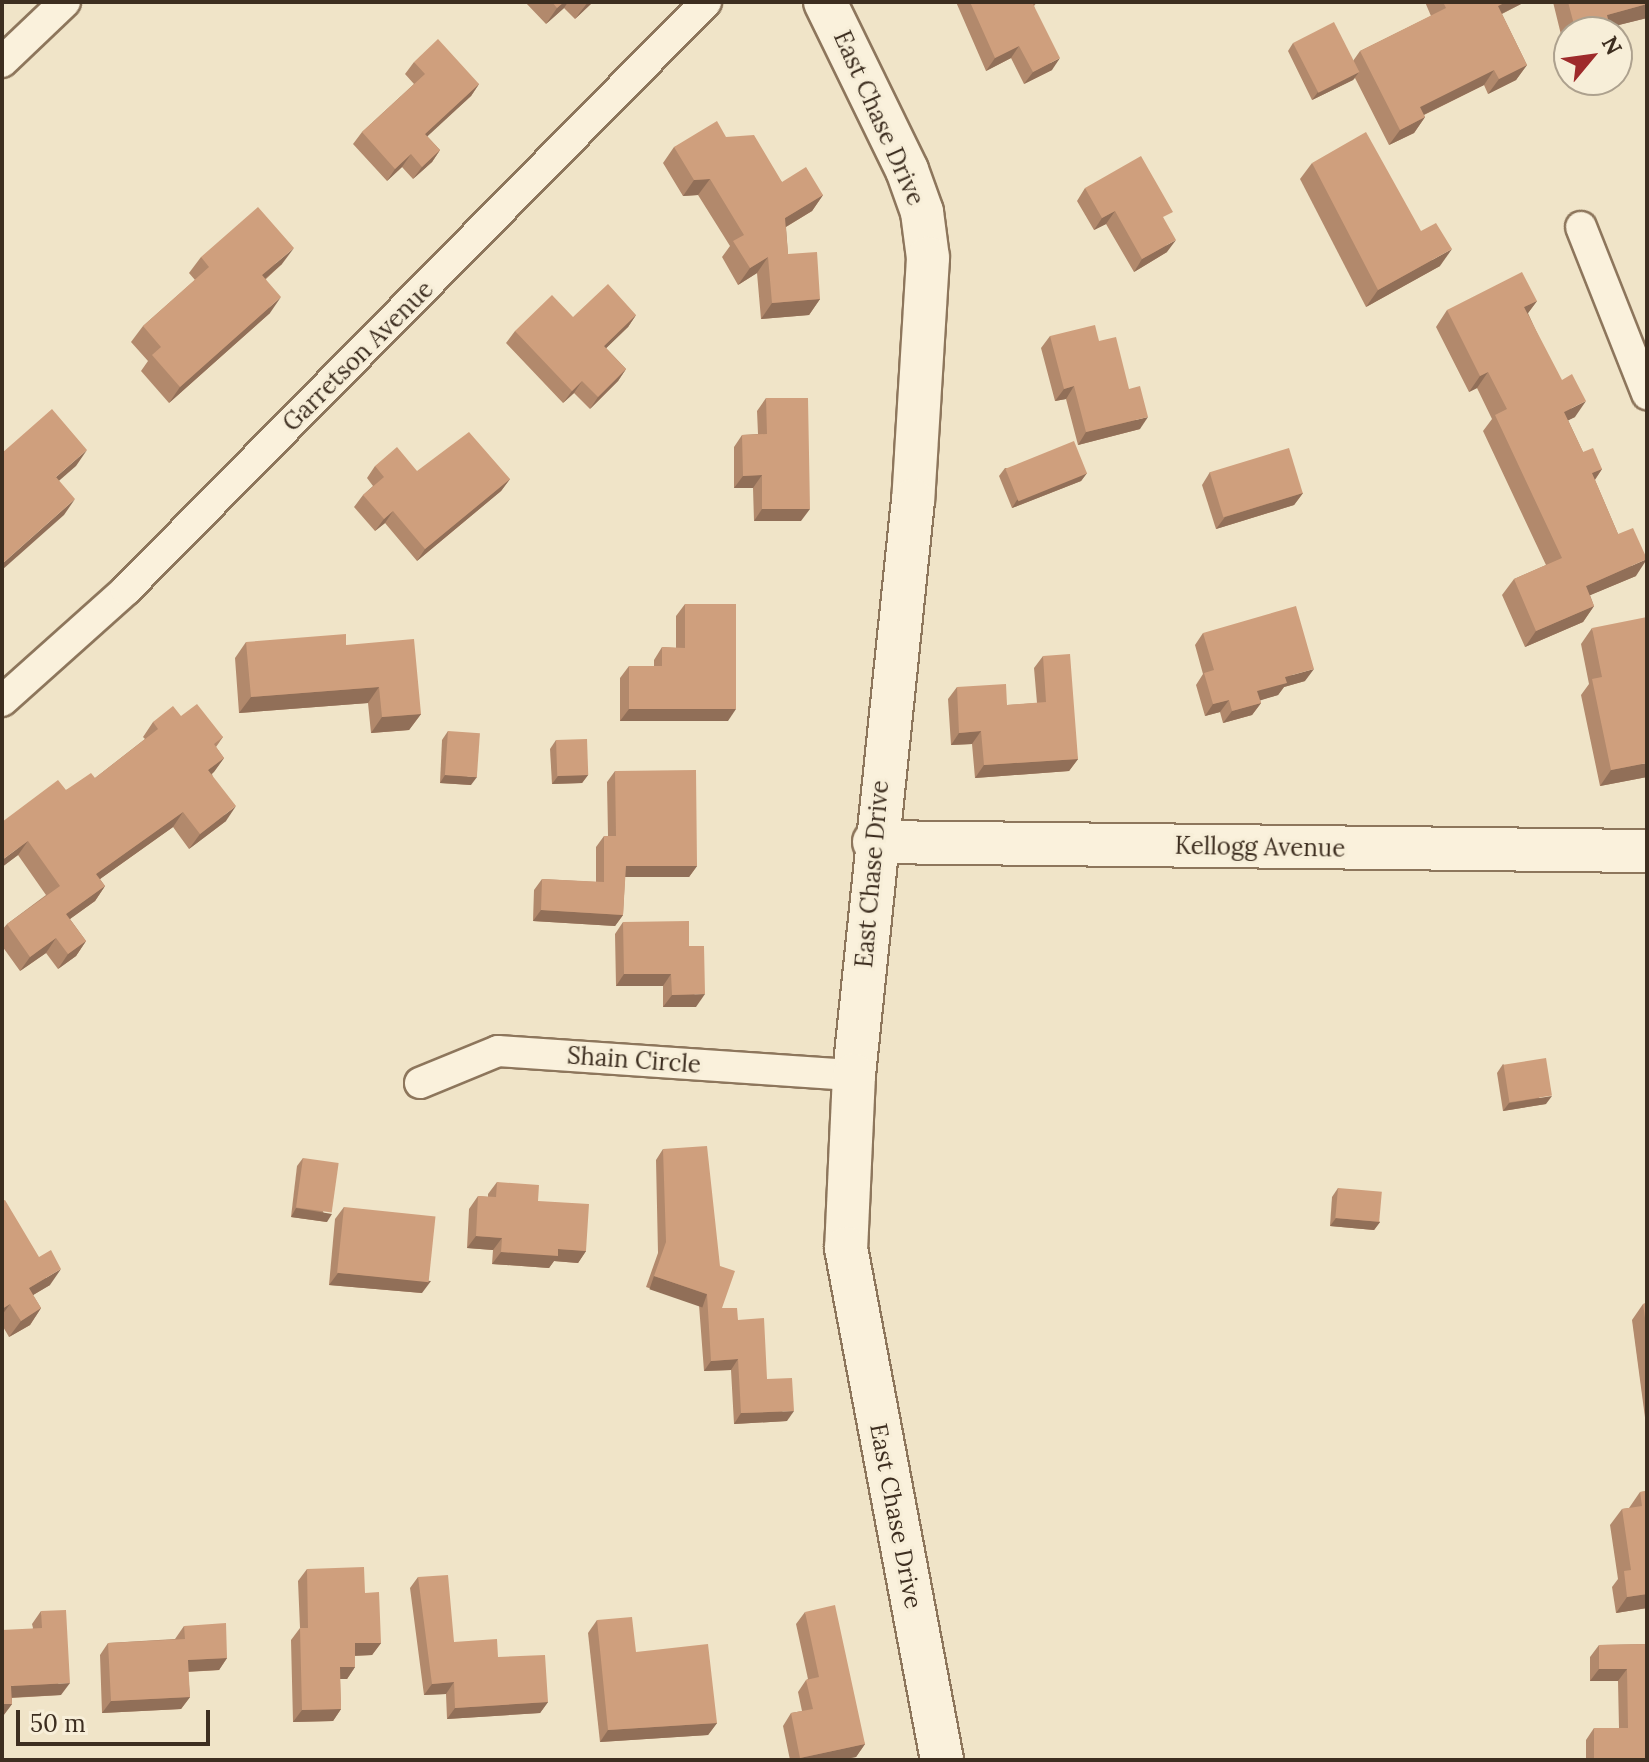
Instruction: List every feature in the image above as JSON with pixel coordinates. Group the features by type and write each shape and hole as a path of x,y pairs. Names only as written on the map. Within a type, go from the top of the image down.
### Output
{"street":[{"path":"2,62 65,2"},
{"name":"Garretson Avenue","path":"2,701 126,590 706,2"},
{"name":"East Chase Drive","path":"825,2 907,170 922,212 928,258 913,500 874,842 854,1075 846,1248 942,1760"},
{"path":"1581,227 1647,394"},
{"name":"Kellogg Avenue","path":"874,842 1647,851"},
{"name":"Shain Circle","path":"420,1083 498,1051 854,1075"}],"building":[{"path":"970,2 1032,2 1060,58 1033,72 1019,46 995,58"},
{"path":"1443,2 1506,2 1498,6 1527,65 1499,79 1494,70 1420,107 1425,117 1400,130 1360,51 1446,8"},
{"path":"1568,2 1647,2 1607,16 1572,16"},
{"path":"1334,22 1359,72 1318,93 1293,43"},
{"path":"438,39 479,84 425,134 440,150 422,167 411,154 395,169 362,132 425,74 414,62"},
{"path":"717,121 726,137 754,135 782,182 806,167 823,195 785,218 788,254 817,252 820,299 772,303 768,257 750,268 733,241 744,235 710,179 694,180 674,147"},
{"path":"1366,132 1421,231 1436,223 1452,249 1378,290 1312,163"},
{"path":"1141,156 1173,212 1163,217 1176,240 1142,259 1115,211 1102,218 1085,188"},
{"path":"258,207 294,248 262,275 281,297 180,387 152,355 161,347 143,326 209,267 201,257"},
{"path":"1522,272 1537,301 1524,307 1562,380 1572,374 1586,401 1564,412 1583,452 1593,448 1602,469 1592,473 1618,534 1633,528 1647,559 1586,586 1594,606 1536,631 1514,579 1562,558 1495,415 1507,409 1488,372 1480,376 1447,310"},
{"path":"608,284 636,315 604,346 626,369 598,397 582,381 572,391 515,331 552,295 573,317"},
{"path":"1095,325 1099,341 1116,337 1129,389 1140,386 1148,417 1086,432 1074,386 1064,389 1050,336"},
{"path":"766,398 808,398 810,509 762,509 762,475 743,476 742,435 767,434"},
{"path":"52,409 87,450 56,477 75,499 2,564 2,453"},
{"path":"469,432 510,479 425,549 393,511 384,519 363,495 384,477 375,466 397,447 417,471"},
{"path":"1074,441 1087,473 1018,501 1005,469"},
{"path":"1289,448 1303,493 1223,517 1210,472"},
{"path":"685,604 736,604 736,709 629,709 629,666 662,666 662,647 685,648"},
{"path":"1296,606 1314,669 1285,677 1287,683 1257,691 1261,703 1232,711 1229,700 1213,704 1204,673 1214,670 1203,633"},
{"path":"1647,617 1647,763 1611,770 1592,679 1602,677 1592,628"},
{"path":"346,634 346,645 414,639 421,714 382,717 379,687 251,697 246,642"},
{"path":"1070,654 1078,759 984,765 981,731 959,733 957,687 1006,684 1007,705 1046,702 1043,656"},
{"path":"197,704 223,737 214,744 224,758 208,770 236,806 200,834 183,812 96,874 105,886 66,914 86,941 68,954 56,938 30,957 7,924 60,886 28,841 2,860 2,822 58,780 66,790 91,773 95,778 158,729 153,722 173,706 181,716"},
{"path":"448,731 480,733 477,777 445,775"},
{"path":"587,739 588,775 557,776 556,740"},
{"path":"696,770 697,866 626,866 623,915 541,910 542,879 604,882 604,836 616,836 615,771"},
{"path":"689,921 689,946 704,946 705,994 672,995 671,974 624,974 623,922"},
{"path":"1546,1058 1552,1096 1509,1102 1504,1065"},
{"path":"707,1146 720,1266 735,1271 722,1308 737,1308 738,1320 764,1318 767,1379 792,1378 794,1411 741,1413 738,1359 711,1361 707,1294 654,1276 666,1242 663,1149"},
{"path":"303,1158 339,1163 332,1213 296,1208"},
{"path":"497,1182 539,1185 538,1201 589,1204 586,1251 558,1249 558,1256 501,1252 502,1238 476,1236 478,1196 496,1197"},
{"path":"1338,1188 1382,1192 1379,1222 1335,1218"},
{"path":"5,1200 39,1257 51,1250 61,1269 29,1288 41,1308 21,1321 10,1304 2,1309 2,1201"},
{"path":"344,1207 435,1217 429,1282 337,1273"},
{"path":"1647,1303 1647,1332 1643,1304"},
{"path":"1647,1491 1647,1594 1627,1597 1624,1571 1631,1570 1622,1509 1642,1506 1640,1492"},
{"path":"364,1567 365,1593 379,1592 381,1643 355,1643 355,1667 340,1667 341,1709 302,1710 300,1628 308,1628 307,1569"},
{"path":"448,1575 454,1642 497,1639 498,1657 545,1655 548,1702 455,1708 454,1682 432,1684 418,1577"},
{"path":"835,1605 865,1744 800,1758 791,1713 813,1709 806,1680 819,1677 805,1612"},
{"path":"66,1610 70,1683 11,1686 12,1704 2,1704 2,1630 42,1628 41,1611"},
{"path":"632,1617 636,1652 708,1644 717,1723 608,1730 597,1620"},
{"path":"226,1623 227,1658 188,1660 190,1697 111,1701 108,1643 185,1639 184,1626"},
{"path":"1647,1644 1647,1760 1594,1760 1594,1728 1628,1728 1627,1669 1599,1669 1599,1645"}]}
